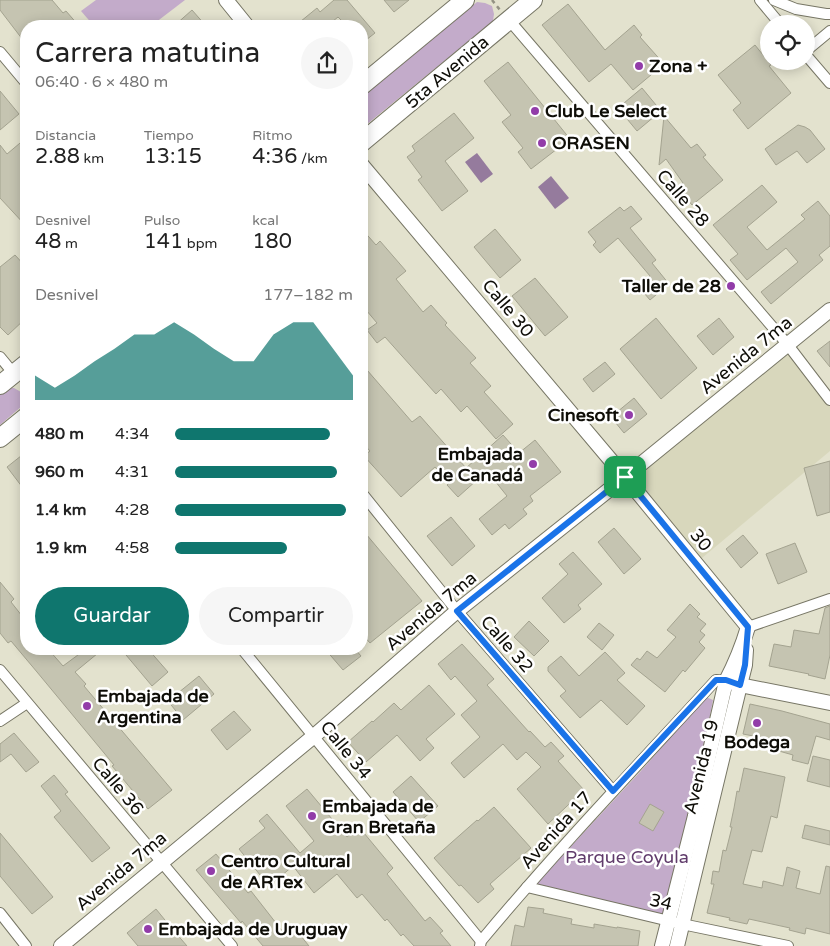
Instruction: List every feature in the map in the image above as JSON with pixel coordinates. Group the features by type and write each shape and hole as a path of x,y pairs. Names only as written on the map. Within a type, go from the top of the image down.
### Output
{"highway":[{"path":"368,80 465,0"},
{"name":"5ta Avenida","path":"368,137 533,0"},
{"path":"0,385 20,369"},
{"path":"0,438 20,421"}],"main road":[{"path":"226,0 243,20"},
{"name":"Calle 30","path":"368,172 625,477"},
{"name":"Avenida 7ma","path":"61,946 314,736 457,611 830,310"},
{"name":"30","path":"625,477 748,627"},
{"name":"Avenida 19","path":"676,946 675,922 695,816 726,680 742,649 748,627"},
{"name":"Avenida 19","path":"662,946 675,922 740,685 745,665 748,627"},
{"path":"726,680 740,685 830,703"}],"street":[{"path":"760,0 772,15"},
{"path":"774,0 796,9 830,14"},
{"name":"Calle 28","path":"509,20 788,345 830,400"},
{"path":"815,44 830,31"},
{"path":"0,52 20,76"},
{"path":"815,66 830,83"},
{"path":"0,357 20,369"},
{"name":"Calle 32","path":"368,501 457,611 613,791"},
{"path":"748,627 830,599"},
{"name":"Calle 34","path":"247,655 481,944"},
{"name":"Calle 36","path":"0,670 232,946"},
{"name":"Avenida 17","path":"481,944 527,887 716,680 726,680"},
{"path":"0,721 27,702"},
{"name":"34","path":"527,887 675,922 788,946"},
{"path":"0,913 26,946"}],"shaded area":[{"path":"477,153 493,174 481,183 465,162"},
{"path":"551,176 569,198 555,209 538,187"},
{"path":"788,345 830,400 830,451 696,563 625,477"}],"green space":[{"path":"96,0 185,0 159,20 89,20 81,11"},
{"path":"477,2 492,6 493,21 368,123 368,92"},
{"path":"7,388 14,388 20,391 20,408 0,425 0,394"},
{"name":"Parque Coyula","path":"706,697 713,700 695,793 662,916 536,884 640,772"}],"building":[{"path":"0,0 52,0 63,13 66,11 74,20 20,20 20,36 0,10"},
{"path":"334,0 347,0 364,20 341,20 338,17 334,20 302,20 317,8 320,12"},
{"path":"384,0 409,0 394,12"},
{"path":"568,4 605,50 634,25 642,35 640,37 664,64 633,90 611,64 589,82 542,25"},
{"path":"192,10 201,20 181,20"},
{"path":"368,25 375,33 368,38"},
{"path":"755,45 760,51 760,70 772,70 791,93 748,129 733,110 741,103 718,75"},
{"path":"508,62 570,139 531,169 518,152 523,148 502,122 511,115 484,81"},
{"path":"642,88 661,111 637,131 618,108"},
{"path":"0,91 19,114 0,130"},
{"path":"454,113 474,138 445,161 468,191 442,211 418,180 422,177 407,157 415,151 412,146"},
{"path":"664,116 691,148 697,144 706,155 703,157 723,180 692,205 677,187 683,183 666,159 659,165"},
{"path":"798,125 810,130 825,149 807,163 797,151 776,165 765,149"},
{"path":"20,143 20,220 0,198 0,145 7,154"},
{"path":"762,185 777,202 747,227 767,250 805,219 801,215 818,201 830,216 830,246 819,255 823,260 771,304 761,292 798,262 786,248 747,280 730,260 738,254 713,225"},
{"path":"631,206 642,219 630,228 656,260 652,263 669,284 650,300 638,286 650,276 618,238 600,253 593,245 596,242 588,232 620,207 624,211"},
{"path":"495,229 521,260 500,278 474,247"},
{"path":"368,236 376,245 380,241 406,271 396,279 423,312 431,305 447,323 445,325 476,358 470,363 491,386 484,392 513,424 496,439 467,406 461,412 441,389 436,394 385,337 377,343 368,329 377,323 368,312"},
{"path":"15,255 20,260 20,324 8,335 0,327 0,267"},
{"path":"535,278 568,317 545,336 512,296"},
{"path":"656,318 697,368 661,399 620,349"},
{"path":"719,318 734,337 713,355 697,336"},
{"path":"830,341 830,367 817,351"},
{"path":"605,362 615,374 593,392 583,379"},
{"path":"368,371 412,422 420,416 466,468 503,435 519,453 535,440 561,472 530,496 533,501 523,509 527,514 509,529 505,524 492,535 479,519 507,496 487,471 458,497 435,467 401,497 368,460 368,453 370,451 368,449"},
{"name":"Cinesoft","path":"634,398 647,414 624,433 611,417"},
{"path":"20,457 20,484 7,467"},
{"path":"830,461 830,512 817,516 804,468"},
{"path":"451,517 475,546 452,566 427,536"},
{"path":"614,528 641,559 624,574 598,542"},
{"path":"743,535 758,553 741,568 726,549"},
{"path":"368,536 422,601 370,643 368,641"},
{"path":"795,543 807,572 778,584 766,554"},
{"path":"573,552 602,584 578,605 581,609 564,623 542,598 568,574 559,564"},
{"path":"0,582 14,599 11,602 20,613 20,652 11,641 8,643 0,633"},
{"path":"690,604 700,614 697,617 706,624 700,631 705,635 699,642 705,648 665,692 631,665 637,658 640,660 647,651 657,658 676,637 667,630"},
{"path":"830,606 830,655 825,679 769,666 774,644 791,647 794,630 819,634 825,608"},
{"path":"529,621 549,641 534,656 514,637"},
{"path":"599,623 614,635 602,650 587,637"},
{"path":"462,644 494,679 487,685 545,747 551,742 564,756 558,761 584,790 548,824 517,789 541,767 526,752 517,760 503,744 464,778 451,763 480,737 461,715 477,701 455,676 451,680 438,664"},
{"path":"605,652 625,673 617,680 645,706 627,725 601,700 580,718 560,696 566,691 548,671 548,667 561,656 579,676"},
{"path":"23,655 53,655 63,666 78,655 96,655 75,672 86,684 84,686 172,790 148,809 112,766 114,765"},
{"path":"126,655 153,655 168,672 152,686"},
{"path":"330,655 361,656 343,670"},
{"path":"199,676 214,694 183,720 168,701"},
{"path":"429,685 455,714 426,739 434,748 420,761 397,735 366,762 348,742 394,703 401,710"},
{"path":"750,704 830,724 830,740 816,736 808,764 792,760 793,755 772,749 774,740 743,734"},
{"path":"234,711 251,730 227,750 211,730"},
{"path":"14,733 39,762 26,772 11,754 0,762 0,744"},
{"path":"813,756 830,760 830,787 807,781"},
{"path":"744,768 785,777 777,818 771,816 762,852 752,850 743,884 762,888 763,881 783,886 787,867 800,871 796,888 820,894 826,866 830,867 830,934 806,928 805,934 789,930 790,928 749,919 747,924 707,913 714,884 711,884 713,871 719,872 723,850 726,851 732,827 730,827 737,791 739,792"},
{"path":"54,775 68,792 65,794 110,848 92,862 54,817 61,811 41,786"},
{"path":"411,776 438,806 419,822 393,792"},
{"path":"307,789 347,837 359,827 393,868 387,874 425,921 430,917 443,931 440,933 451,946 414,946 403,934 401,936 387,919 385,921 362,894 357,898 337,874 314,893 293,866 269,886 239,849 265,828 259,821 267,814 300,853 314,841 286,806"},
{"path":"650,804 664,812 653,831 639,823"},
{"path":"494,807 531,848 490,884 494,889 478,903 461,885 459,886 434,858"},
{"path":"805,825 830,831 830,845 802,838"},
{"path":"0,833 53,897 32,914 0,876"},
{"path":"216,854 248,893 251,891 283,932 292,925 309,946 263,946 196,870"},
{"path":"528,907 544,909 543,913 572,919 571,924 594,928 594,924 640,931 638,946 511,946 515,925 524,927"},
{"name":"Embajada de Uruguay","path":"156,909 187,946 138,946 127,933"}],"place":[{"name":"Zona +","path":"639,66"},
{"name":"Club Le Select","path":"535,111"},
{"name":"ORASEN","path":"542,143"},
{"name":"Taller de 28","path":"731,286"},
{"name":"Cinesoft","path":"629,415"},
{"name":"Embajada de Canadá","path":"533,464"},
{"name":"Embajada de Argentina","path":"87,706"},
{"name":"Bodega","path":"757,723"},
{"name":"Embajada de Gran Bretaña","path":"312,816"},
{"name":"Centro Cultural de ARTex","path":"211,871"},
{"name":"Embajada de Uruguay","path":"148,929"}],"route":[{"path":"625,477 748,627 745,665 740,685 726,680 716,680 613,791 457,611 625,477"}]}
